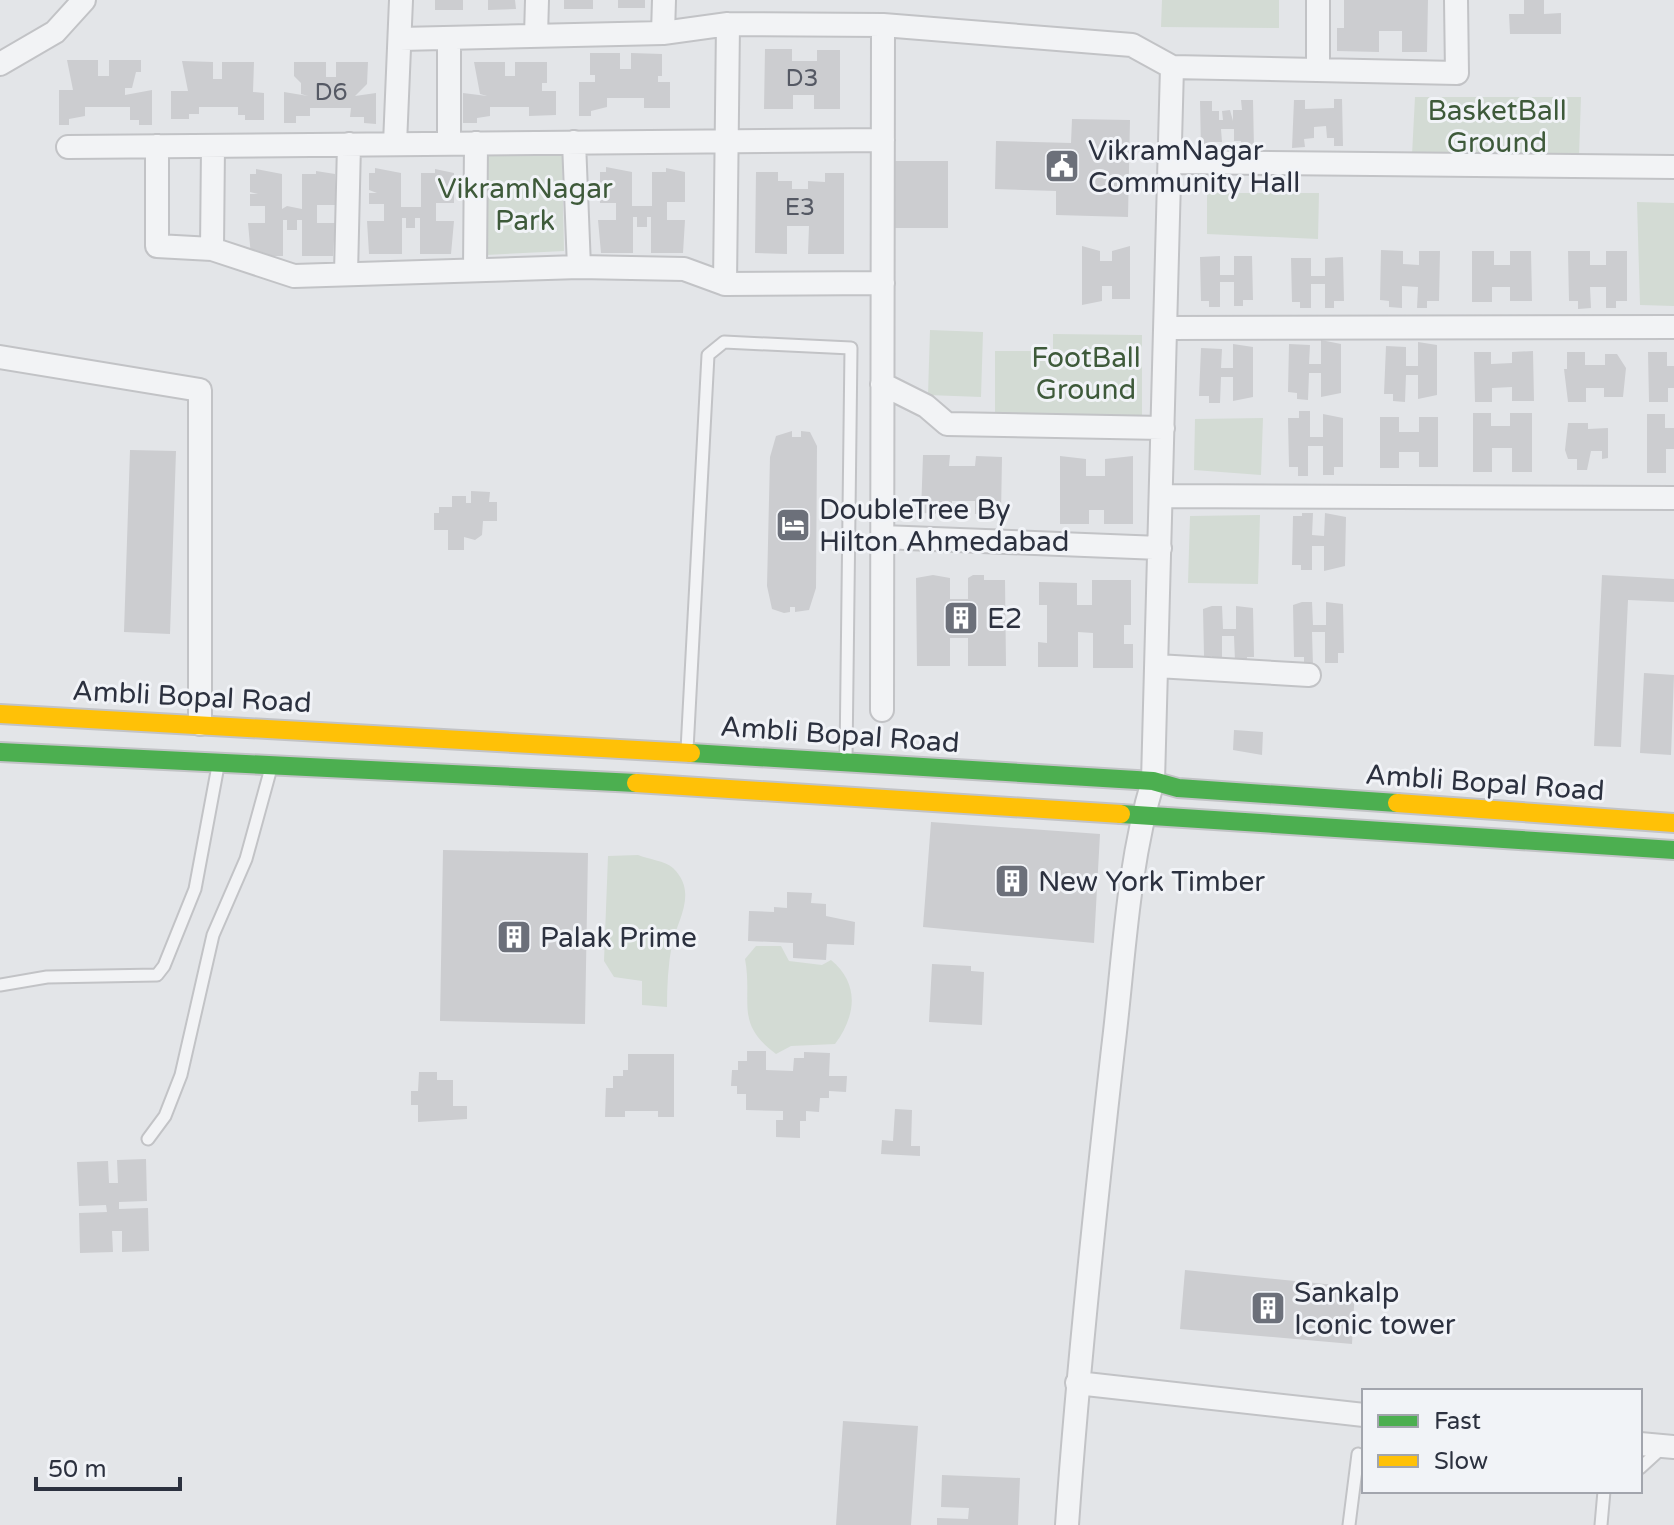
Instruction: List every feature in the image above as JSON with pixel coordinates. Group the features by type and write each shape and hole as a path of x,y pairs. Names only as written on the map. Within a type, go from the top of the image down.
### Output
{"street":[{"path":"0,64 55,32 84,0"},
{"path":"395,144 401,0"},
{"path":"536,36 537,0"},
{"path":"663,33 664,0"},
{"path":"1318,0 1318,70"},
{"path":"400,39 663,33 728,24 883,25 1132,45 1172,67 1457,73 1456,0"},
{"path":"725,284 728,24"},
{"path":"882,710 883,25"},
{"path":"449,38 449,143"},
{"path":"1067,1525 1077,1383 1143,816 1153,781 1172,67"},
{"path":"68,147 883,140"},
{"path":"574,142 579,267"},
{"path":"475,270 476,143"},
{"path":"346,274 349,144"},
{"path":"157,146 157,246 212,249 294,276 579,267 684,269 725,284 883,283"},
{"path":"212,249 213,146"},
{"path":"1171,162 1674,167"},
{"path":"1166,328 1674,327"},
{"path":"0,357 200,390 200,724"},
{"path":"882,384 926,406 947,424 1163,428"},
{"path":"1161,496 1674,498"},
{"path":"882,537 1160,548"},
{"path":"1157,666 1309,675"},
{"name":"Ambli Bopal Road","path":"0,714 1153,781 1178,788 1674,823"},
{"name":"Ambli Bopal Road","path":"0,752 517,775 1674,850"},
{"path":"1077,1383 1362,1415"},
{"path":"1642,1444 1669,1447"}],"lane":[{"path":"687,752 708,355 724,342 851,348 846,764"},
{"path":"0,985 47,977 157,975 164,966 195,889 219,761"},
{"path":"148,1139 165,1116 181,1075 213,935 258,822 272,763"},
{"path":"1642,1467 1669,1447"},
{"path":"1349,1525 1358,1454"},
{"path":"1601,1525 1604,1493"}],"green space":[{"path":"1162,0 1279,0 1279,28 1161,27"},
{"name":"BasketBall Ground","path":"1415,97 1581,97 1579,156 1412,155"},
{"name":"VikramNagar Park","path":"562,155 564,251 486,255 488,156"},
{"path":"1207,193 1319,193 1318,239 1207,234"},
{"path":"1637,202 1674,203 1674,306 1640,305"},
{"path":"930,330 983,332 981,397 928,395"},
{"name":"FootBall Ground","path":"1053,334 1142,335 1142,415 995,414 995,351 1053,351"},
{"path":"1263,418 1261,475 1194,470 1195,419"},
{"path":"1260,515 1258,584 1188,583 1190,516"},
{"path":"638,855 673,868 684,886 684,906 672,944 667,1007 642,1005 642,981 614,977 604,961 608,856"},
{"path":"756,946 781,946 789,961 822,965 831,960 840,969 847,979 852,1000 847,1022 835,1044 791,1046 776,1054 763,1043 750,1022 748,1011 745,959"}],"building":[{"path":"435,0 463,0 463,10 435,10"},
{"path":"488,0 515,0 516,9 488,10"},
{"path":"564,0 593,0 593,9 564,9"},
{"path":"618,0 645,0 645,8 618,8"},
{"path":"1344,0 1428,0 1427,52 1402,52 1402,31 1379,31 1379,52 1337,51 1337,28 1344,28"},
{"path":"1524,0 1544,0 1544,14 1561,13 1561,34 1510,34 1509,14 1524,14"},
{"name":"D3","path":"765,49 792,49 792,61 817,61 817,50 840,50 840,109 814,109 814,95 793,95 793,109 764,109"},
{"path":"590,53 620,53 620,69 631,69 631,53 662,54 662,76 658,76 658,82 670,82 670,108 644,108 644,98 607,98 607,107 591,111 591,116 579,116 579,82 595,82 595,75 590,75"},
{"path":"67,60 98,60 98,76 109,76 109,60 141,60 141,72 136,72 132,88 125,88 125,95 152,90 152,125 139,125 139,120 130,120 130,107 85,107 85,116 69,119 69,125 59,125 59,90 73,90"},
{"path":"182,61 213,62 213,79 222,79 222,62 254,62 253,92 264,93 264,120 245,120 245,115 238,115 238,107 199,107 199,114 189,114 189,119 171,119 171,91 188,91"},
{"name":"D6","path":"294,62 326,62 326,77 336,77 336,62 368,62 367,84 355,96 376,93 376,124 364,123 364,117 350,117 351,108 310,108 310,116 296,116 296,123 284,123 284,92 308,96 301,94 301,83 294,76"},
{"path":"474,62 505,62 505,76 515,76 515,62 547,62 547,83 542,83 542,91 556,91 556,115 529,116 529,107 490,107 490,116 477,118 477,123 463,123 463,93 487,96 480,94"},
{"path":"1334,99 1342,99 1343,146 1334,146 1334,138 1327,138 1326,126 1314,127 1314,138 1304,139 1305,147 1292,148 1294,100 1305,100 1305,109 1334,108"},
{"path":"1241,100 1253,100 1254,149 1242,149 1241,141 1234,141 1234,129 1221,129 1222,142 1212,142 1212,149 1201,149 1200,101 1212,101 1212,111 1219,111 1219,120 1223,120 1222,111 1230,110 1233,121 1233,110 1242,110"},
{"name":"VikramNagar Community Hall","path":"1072,119 1130,120 1128,217 1056,215 1056,191 995,189 996,141 1071,143"},
{"path":"894,161 948,161 948,228 894,228"},
{"path":"606,167 632,172 632,206 652,206 652,172 666,172 666,168 685,172 685,202 667,202 667,220 685,220 683,253 651,253 651,217 647,217 647,227 637,227 637,217 633,217 633,253 601,253 598,220 616,220 616,203 600,203 600,192 608,192 600,189 600,172 606,172"},
{"path":"375,168 401,173 401,207 421,207 421,173 435,173 435,169 454,173 454,203 436,203 436,221 454,221 451,254 420,254 420,218 415,218 415,228 406,228 406,218 402,218 402,254 369,254 367,221 384,221 384,204 369,204 369,193 377,193 369,190 369,173 375,173"},
{"path":"256,169 282,174 282,209 287,206 302,209 302,174 316,174 316,171 335,174 335,205 317,205 317,223 335,223 333,256 302,256 302,220 297,220 297,230 287,230 287,220 283,220 283,256 251,256 248,223 265,223 265,206 250,206 250,194 258,194 250,192 250,174 256,174"},
{"path":"756,172 778,172 778,181 792,181 792,189 808,189 808,181 825,182 825,173 844,173 844,254 808,254 809,226 787,226 787,254 755,253"},
{"path":"1082,246 1100,251 1100,261 1112,261 1112,251 1130,246 1130,299 1112,299 1112,286 1102,286 1102,301 1082,305"},
{"path":"1381,250 1403,251 1403,264 1419,265 1419,251 1440,251 1439,301 1427,301 1427,308 1417,308 1418,287 1402,286 1402,308 1389,307 1389,301 1380,300"},
{"path":"1472,251 1494,251 1494,265 1510,265 1510,251 1531,251 1532,301 1510,301 1510,287 1492,287 1492,302 1472,302"},
{"path":"1568,251 1590,251 1590,265 1606,265 1606,251 1627,251 1627,301 1616,301 1616,308 1606,308 1606,287 1590,287 1591,308 1578,309 1578,301 1569,301"},
{"path":"1220,256 1220,275 1234,275 1234,256 1252,256 1253,300 1243,300 1243,306 1234,306 1234,282 1220,282 1220,307 1209,307 1209,301 1201,301 1200,257"},
{"path":"1343,257 1344,301 1334,301 1334,308 1325,308 1325,284 1311,284 1311,308 1300,308 1300,302 1292,302 1291,258 1311,258 1311,276 1325,276 1325,258"},
{"path":"1321,340 1341,344 1341,393 1321,397 1321,373 1309,373 1308,400 1297,399 1297,393 1288,392 1289,344 1310,345 1309,364 1321,364"},
{"path":"1418,342 1437,345 1437,395 1418,399 1418,375 1406,375 1405,402 1393,401 1393,394 1384,394 1386,346 1406,347 1406,366 1418,366"},
{"path":"1233,344 1253,347 1253,397 1233,401 1233,377 1221,377 1220,403 1209,403 1209,396 1199,396 1201,348 1222,349 1221,368 1233,368"},
{"path":"1533,351 1534,401 1512,401 1512,387 1492,388 1492,402 1475,402 1474,352 1491,352 1491,364 1512,363 1512,352"},
{"path":"1567,352 1585,352 1585,365 1605,365 1605,354 1617,354 1626,368 1623,397 1604,397 1604,388 1586,388 1586,402 1568,402 1564,369 1567,369"},
{"path":"1648,352 1667,352 1667,366 1674,366 1674,388 1668,388 1668,402 1649,402"},
{"path":"1299,411 1310,411 1310,437 1323,437 1323,414 1343,418 1343,467 1334,467 1334,475 1323,475 1323,446 1308,446 1308,476 1298,476 1298,467 1289,467 1288,418 1299,418"},
{"path":"1473,413 1491,413 1491,426 1510,426 1510,413 1532,413 1532,472 1512,472 1512,448 1492,448 1492,472 1473,472"},
{"path":"1647,414 1665,414 1665,428 1674,428 1674,449 1666,449 1666,473 1647,473"},
{"path":"1380,417 1399,417 1399,432 1419,432 1419,417 1438,417 1438,467 1419,467 1419,452 1399,452 1399,468 1380,468"},
{"path":"1568,423 1588,423 1588,429 1608,428 1608,458 1602,459 1602,451 1591,451 1587,470 1577,470 1577,459 1568,459 1565,450"},
{"name":"DoubleTree By Hilton Ahmedabad","path":"792,431 792,437 801,437 801,431 810,432 817,446 816,588 809,610 795,612 795,607 790,607 790,612 784,613 772,609 767,586 770,457 776,436"},
{"path":"130,450 176,451 170,634 124,632"},
{"path":"923,455 950,455 949,466 975,466 976,456 1002,457 1001,515 975,514 975,501 952,501 952,514 921,513"},
{"path":"1060,456 1086,459 1086,476 1105,476 1105,459 1133,456 1133,524 1104,524 1104,510 1089,510 1089,524 1060,524"},
{"path":"471,491 490,492 489,502 497,502 497,521 483,521 482,535 475,540 464,537 464,550 448,550 448,530 434,530 434,513 439,513 439,507 452,507 452,496 466,496 466,503 471,503"},
{"path":"1302,513 1313,513 1312,535 1324,536 1325,513 1346,517 1345,566 1324,571 1324,546 1312,546 1312,570 1301,570 1301,565 1292,565 1293,516 1302,516"},
{"name":"E2","path":"933,575 950,578 950,599 968,599 968,578 973,575 984,575 984,580 1005,580 1006,666 968,666 968,638 950,638 950,666 917,666 916,578"},
{"path":"1602,575 1674,579 1674,602 1628,600 1621,747 1594,746"},
{"path":"1092,580 1131,580 1131,625 1124,625 1124,644 1133,644 1133,668 1093,668 1093,633 1078,632 1078,667 1038,667 1038,642 1047,643 1047,605 1039,605 1039,582 1077,583 1077,605 1092,605"},
{"path":"1312,602 1313,625 1326,625 1326,602 1343,604 1344,653 1338,653 1338,663 1325,663 1325,632 1312,632 1313,666 1304,667 1304,657 1294,657 1293,605"},
{"path":"1222,606 1223,629 1236,629 1236,606 1253,608 1254,657 1247,657 1247,661 1235,661 1234,636 1222,636 1222,663 1212,663 1212,656 1204,656 1203,609"},
{"path":"1644,673 1674,675 1671,755 1640,753"},
{"path":"1234,730 1263,732 1262,755 1233,750"},
{"name":"New York Timber","path":"931,822 1100,834 1094,943 923,927"},
{"name":"Palak Prime","path":"443,850 588,853 585,1024 440,1021"},
{"path":"787,892 812,893 811,903 826,904 826,916 855,922 854,945 827,944 826,960 793,958 793,943 748,941 749,911 774,912 774,907 787,908"},
{"path":"932,964 971,966 971,971 984,972 982,1025 929,1022"},
{"path":"747,1051 766,1051 766,1070 793,1071 794,1058 804,1058 804,1052 830,1053 829,1076 847,1076 846,1092 829,1091 829,1098 820,1098 819,1112 806,1111 806,1121 800,1121 800,1138 776,1137 776,1120 783,1120 783,1111 746,1110 746,1094 737,1094 737,1086 731,1086 732,1070 738,1070 738,1061 747,1061"},
{"path":"628,1054 674,1054 674,1117 658,1117 658,1111 625,1111 625,1117 605,1117 606,1088 613,1088 613,1076 623,1076 623,1070 628,1070"},
{"path":"419,1072 437,1072 437,1080 453,1080 453,1106 467,1106 467,1119 418,1122 418,1105 411,1105 411,1091 418,1091"},
{"path":"895,1109 912,1110 911,1146 920,1146 920,1156 881,1154 882,1140 893,1141"},
{"path":"146,1159 147,1201 119,1202 119,1209 148,1208 149,1251 122,1252 122,1231 112,1231 113,1252 80,1253 79,1213 107,1212 106,1205 79,1206 77,1162 108,1161 109,1183 118,1183 117,1160"},
{"name":"Sankalp Iconic tower","path":"1185,1270 1355,1287 1352,1344 1180,1329"},
{"path":"843,1421 918,1426 911,1525 836,1525"},
{"path":"942,1475 1020,1478 1018,1525 937,1525 937,1518 968,1519 969,1508 941,1507"}],"traffic: fast":[{"path":"0,752 636,783"},
{"path":"691,753 1153,781 1178,788 1397,803"},
{"path":"1121,814 1674,850"}],"traffic: slow":[{"path":"0,714 691,753"},
{"path":"636,783 1121,814"},
{"path":"1397,803 1674,823"}],"place":[{"name":"VikramNagar Community Hall","path":"1062,166"},
{"name":"DoubleTree By Hilton Ahmedabad","path":"793,525"},
{"name":"E2","path":"961,618"},
{"name":"New York Timber","path":"1012,881"},
{"name":"Palak Prime","path":"514,937"},
{"name":"Sankalp Iconic tower","path":"1268,1308"}]}
